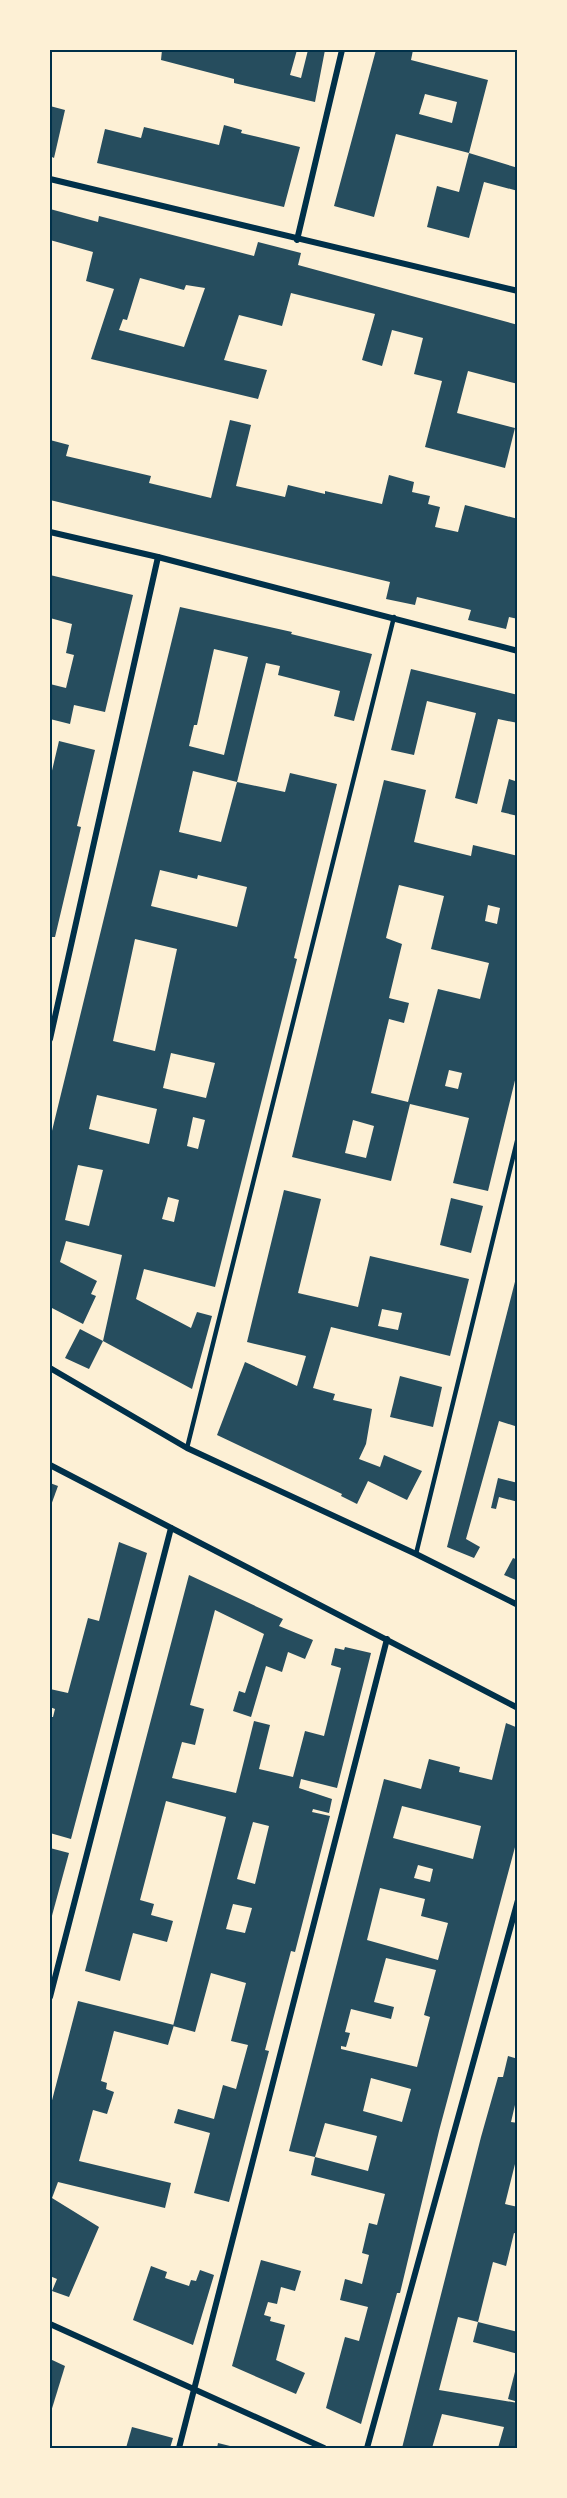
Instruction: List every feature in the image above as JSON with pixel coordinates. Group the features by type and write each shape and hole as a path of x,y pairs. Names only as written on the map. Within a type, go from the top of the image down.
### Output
{"street":[{"path":"297,240 342,50"},
{"path":"50,179 297,240 518,291"},
{"path":"50,532 158,556 518,651"},
{"path":"50,1039 158,556"},
{"path":"50,1368 187,1448 416,1554 518,1605"},
{"path":"50,1465 518,1708"},
{"path":"50,1997 171,1528"},
{"path":"179,2448 387,1639"},
{"path":"367,2448 518,1900"},
{"path":"50,2324 324,2448"}],"lane":[{"path":"187,1448 394,617"},
{"path":"416,1554 518,1137"}],"building":[{"path":"162,50 297,50 290,75 301,78 308,50 325,50 315,102 234,83 234,79 161,60"},
{"path":"376,50 413,50 411,60 488,80 469,153 396,134 374,217 334,206","holes":["425,94 457,102 452,123 419,114"]},
{"path":"50,106 65,110 54,158 50,156"},
{"path":"224,125 242,130 241,133 300,147 284,207 97,163 105,129 141,138 144,127 219,145"},
{"path":"469,153 518,168 518,191 484,182 469,238 427,227 437,186 459,192"},
{"path":"50,209 98,222 99,216 254,256 258,242 301,253 298,265 518,325 518,384 468,371 457,413 515,428 505,468 425,447 442,381 414,374 423,338 392,330 382,366 362,360 375,314 291,293 282,326 239,315 224,360 267,370 258,399 91,359 114,289 86,281 93,252 50,240","holes":["140,278 184,290 186,285 205,288 184,347 119,330 123,319 127,320"]},
{"path":"230,420 251,425 236,486 285,497 288,485 382,504 389,475 414,482 412,492 430,496 428,504 440,507 435,527 458,532 465,505 518,519 518,619 509,617 506,629 468,620 471,610 417,597 415,605 386,599 390,582 50,500 50,440 69,445 66,456 151,476 149,483 211,498"},
{"path":"50,575 133,595 105,712 74,705 70,724 50,719 50,684 66,688 74,655 66,653 72,624 50,618"},
{"path":"180,607 292,632 291,634 372,654 354,721 334,716 340,691 278,675 280,666 266,663 237,782 285,792 290,773 337,784 294,958 297,959 215,1287 144,1269 136,1299 191,1328 197,1312 212,1316 192,1389 103,1341 122,1255 66,1241 60,1262 97,1281 91,1294 96,1296 83,1324 50,1307 50,1139","holes":["214,649 248,657 224,755 189,746 194,725 197,725","193,771 237,782 221,842 179,832","160,870 197,879 198,875 247,887 237,927 151,906","135,939 177,949 155,1051 113,1041","171,1053 215,1063 206,1098 163,1088","97,1095 157,1109 149,1144 89,1129","193,1117 205,1120 198,1149 187,1146","78,1165 103,1170 89,1226 65,1220","168,1197 179,1200 174,1222 162,1219"]},
{"path":"411,669 518,695 518,723 498,719 477,804 455,798 476,713 427,701 414,755 391,750"},
{"path":"59,741 95,750 77,826 81,827 55,937 52,937 50,944 50,779"},
{"path":"509,779 518,782 518,816 501,812"},
{"path":"384,780 426,790 414,842 471,856 473,845 518,856 518,1068 488,1191 453,1183 469,1118 410,1104 391,1181 292,1157","holes":["399,885 444,896 431,949 489,963 480,999 438,989 408,1102 371,1093 389,1019 404,1023 409,1003 389,998 402,944 386,938","488,905 500,908 497,924 485,921","449,1070 462,1073 458,1089 445,1086","353,1120 374,1126 366,1158 345,1153"]},
{"path":"284,1190 321,1199 298,1293 358,1307 370,1256 469,1279 450,1356 331,1327 313,1388 335,1394 333,1400 372,1409 366,1444 359,1459 380,1467 384,1455 422,1471 407,1500 368,1481 357,1504 341,1496 342,1494 217,1435 245,1362 297,1386 306,1356 247,1342","holes":["382,1309 402,1313 398,1330 378,1326"]},
{"path":"451,1198 483,1206 471,1253 440,1245"},
{"path":"518,1270 518,1427 499,1421 466,1539 480,1547 474,1558 447,1547"},
{"path":"80,1329 103,1341 89,1369 65,1358"},
{"path":"400,1376 442,1387 433,1427 390,1417"},
{"path":"498,1478 518,1483 518,1502 499,1497 496,1509 491,1508"},
{"path":"50,1483 58,1486 50,1508"},
{"path":"119,1542 147,1553 71,1839 50,1833 50,1717 53,1717 55,1709 50,1707 50,1689 68,1693 88,1618 99,1621"},
{"path":"513,1558 518,1560 518,1581 504,1575"},
{"path":"189,1575 283,1619 279,1626 313,1640 305,1659 288,1652 282,1672 266,1666 251,1717 233,1711 239,1691 245,1693 264,1634 215,1610 190,1705 204,1709 195,1745 182,1742 172,1778 236,1793 254,1721 270,1725 259,1769 293,1777 305,1731 324,1736 341,1668 331,1665 335,1648 344,1650 345,1647 371,1653 337,1788 301,1779 299,1788 332,1799 329,1813 313,1809 312,1812 330,1816 295,1952 291,1951 265,2050 269,2051 229,2202 194,2193 210,2133 174,2123 178,2109 214,2119 223,2085 236,2089 248,2045 231,2041 246,1983 211,1973 195,2032 173,2026 226,1817 166,1801 140,1900 154,1904 151,1915 173,1921 167,1942 133,1933 120,1981 85,1971","holes":["253,1822 269,1826 255,1884 237,1879","233,1904 252,1908 245,1933 226,1929"]},
{"path":"506,1723 518,1728 518,1836 439,2131 400,2293 397,2293 361,2424 326,2408 345,2337 359,2341 368,2307 340,2300 345,2279 362,2284 369,2255 362,2253 369,2223 377,2225 385,2194 311,2175 315,2157 289,2151 384,1779 421,1789 429,1759 460,1767 459,1772 492,1780","holes":["402,1806 481,1826 473,1859 393,1838","418,1865 433,1869 430,1882 414,1878","380,1888 425,1899 421,1916 448,1923 438,1960 367,1940","386,1958 436,1970 424,2015 430,2017 417,2067 341,2049 341,2046 346,2047 350,2033 345,2032 351,2009 391,2019 394,2007 374,2002","371,2078 411,2089 402,2122 363,2111","325,2123 377,2136 368,2171 315,2157"]},
{"path":"50,1848 69,1853 50,1923"},
{"path":"78,2001 174,2025 168,2045 114,2031 101,2081 107,2083 106,2089 114,2092 107,2114 93,2110 79,2161 171,2183 165,2208 58,2182 52,2198 99,2227 69,2297 52,2291 57,2279 50,2276 50,2108"},
{"path":"508,2056 518,2059 518,2106 515,2105 511,2122 518,2123 518,2164 515,2164 505,2204 518,2207 518,2234 514,2233 506,2266 493,2262 478,2322 458,2317 439,2390 518,2403 518,2448 498,2448 504,2427 442,2414 432,2448 402,2448 481,2137 498,2077 503,2077"},
{"path":"261,2260 301,2271 295,2291 281,2287 277,2304 268,2302 264,2315 271,2317 270,2321 285,2325 276,2360 305,2373 296,2394 232,2366"},
{"path":"151,2266 167,2272 165,2278 189,2286 191,2280 196,2281 200,2270 214,2275 193,2345 133,2320"},
{"path":"478,2322 518,2332 518,2354 473,2342"},
{"path":"50,2359 65,2366 50,2415"},
{"path":"518,2364 518,2402 508,2399"},
{"path":"132,2427 173,2438 170,2448 126,2448"},
{"path":"218,2443 238,2448 217,2448"}]}
